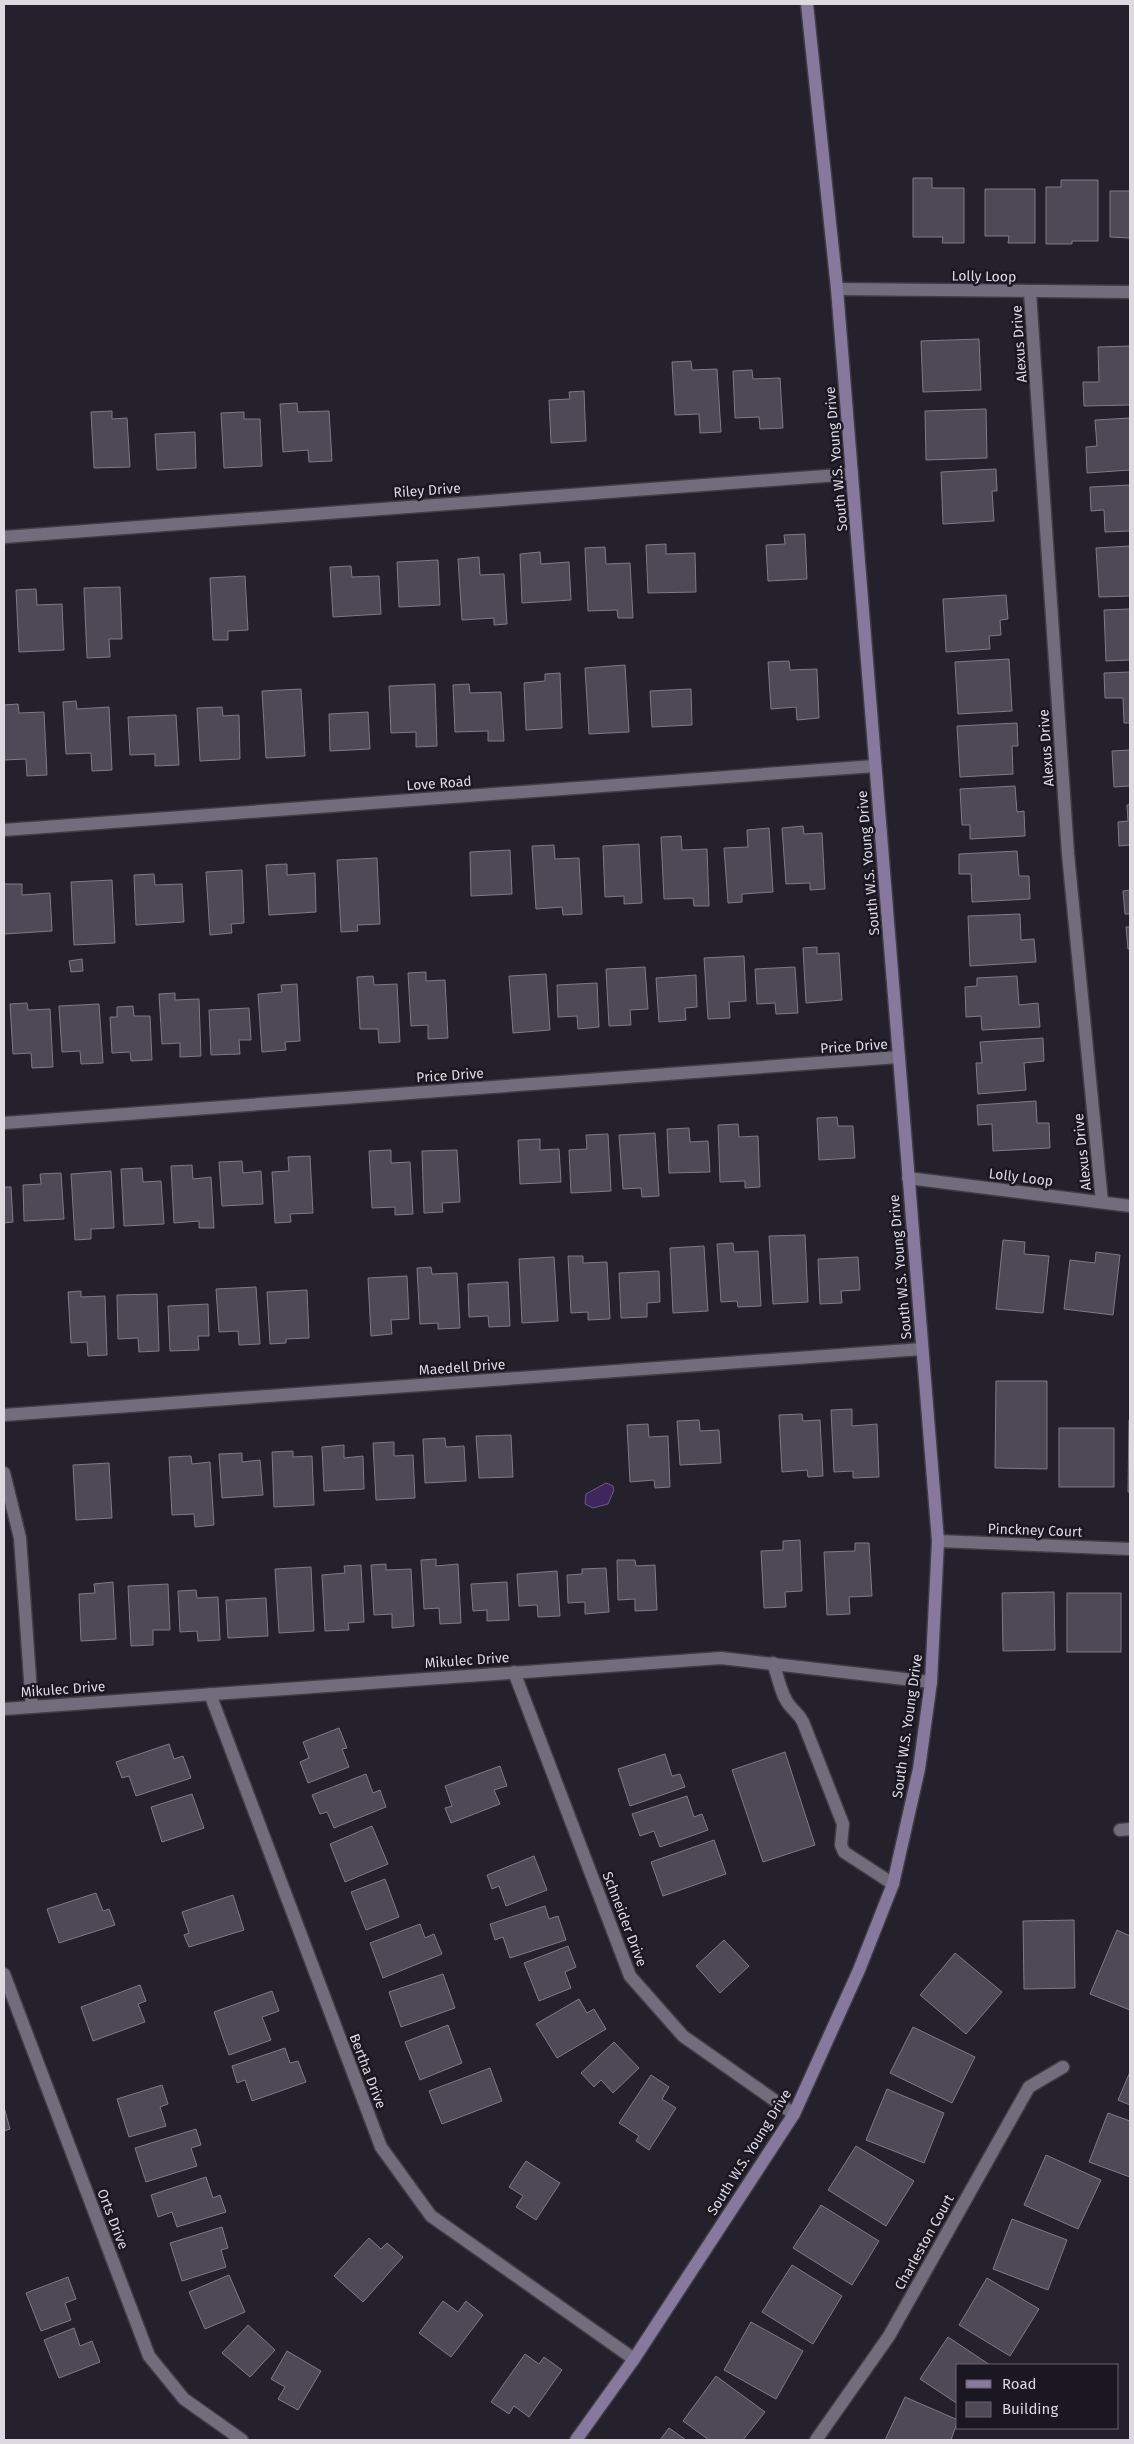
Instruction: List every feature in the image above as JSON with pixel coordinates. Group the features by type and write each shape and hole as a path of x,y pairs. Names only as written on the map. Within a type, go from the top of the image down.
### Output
{"main road":[{"name":"South W.S. Young Drive","path":"576,2440 634,2359 794,2114 859,1970 894,1884 919,1769 932,1682 938,1541 837,289 807,4"}],"street":[{"name":"Lolly Loop","path":"837,289 1130,292"},
{"name":"Alexus Drive","path":"1030,292 1068,854 1102,1202"},
{"name":"Riley Drive","path":"4,537 852,474"},
{"name":"Love Road","path":"4,830 876,766"},
{"name":"Price Drive","path":"4,1124 899,1057"},
{"name":"Lolly Loop","path":"908,1178 1130,1206"},
{"name":"Maedell Drive","path":"4,1415 922,1349"},
{"path":"4,1473 20,1538 32,1707"},
{"name":"Pinckney Court","path":"938,1541 1130,1549"},
{"name":"Mikulec Drive","path":"4,1709 721,1658 932,1682"},
{"path":"773,1663 790,1707 799,1713 803,1722 843,1824 841,1845 844,1852 894,1884"},
{"name":"Schneider Drive","path":"514,1672 630,1976 683,2036 794,2114"},
{"name":"Bertha Drive","path":"210,1694 381,2147 431,2216 634,2359"},
{"name":"Orts Drive","path":"4,1974 149,2356 184,2399 242,2440"},
{"name":"Charleston Court","path":"816,2440 889,2336 1029,2087 1063,2067"}],"shaded area":[{"path":"606,1483 613,1486 614,1490 608,1504 593,1508 585,1504 586,1494"}],"building":[{"path":"913,178 932,178 932,188 964,188 964,243 942,243 943,237 913,237"},
{"path":"1061,180 1098,180 1098,241 1046,244 1046,187 1061,187"},
{"path":"985,189 1035,189 1035,243 1008,243 1009,236 985,236"},
{"path":"1110,191 1130,191 1130,238 1110,237"},
{"path":"979,339 981,390 923,392 921,341"},
{"path":"1130,346 1130,405 1084,406 1083,382 1099,382 1098,347"},
{"path":"691,361 692,370 717,369 721,432 700,433 699,414 675,415 672,362"},
{"path":"752,370 753,379 780,378 783,428 760,429 759,417 735,418 733,371"},
{"path":"584,391 586,441 551,443 549,400 570,399 569,392"},
{"path":"297,403 298,412 329,411 332,461 309,462 308,450 283,452 280,404"},
{"path":"986,409 987,458 926,460 925,411"},
{"path":"112,411 112,419 127,418 130,467 94,468 91,412"},
{"path":"244,412 244,419 260,419 262,466 224,468 221,413"},
{"path":"1130,418 1130,470 1087,473 1086,447 1097,446 1095,420"},
{"path":"195,432 196,468 157,470 155,434"},
{"path":"996,469 997,491 992,491 994,521 943,524 941,472"},
{"path":"1130,485 1130,531 1105,532 1104,510 1091,511 1090,487"},
{"path":"805,534 807,579 768,581 766,545 785,544 784,535"},
{"path":"666,544 666,554 695,553 696,592 648,593 646,545"},
{"path":"1130,546 1130,596 1099,597 1096,548"},
{"path":"605,547 606,564 630,563 633,618 618,618 617,610 588,611 585,548"},
{"path":"540,552 541,564 569,562 571,600 522,603 520,554"},
{"path":"479,557 480,575 504,574 507,624 494,625 494,618 462,620 458,559"},
{"path":"438,560 440,605 399,607 397,562"},
{"path":"351,566 352,577 379,576 381,614 333,617 330,567"},
{"path":"245,576 248,630 228,631 228,640 213,640 210,578"},
{"path":"120,587 122,639 109,639 110,657 87,658 84,588"},
{"path":"36,589 37,605 62,604 64,650 19,652 16,590"},
{"path":"1006,595 1008,619 1000,620 1001,635 989,636 990,649 946,652 943,599"},
{"path":"1130,609 1130,660 1106,661 1104,610"},
{"path":"1009,659 1012,711 958,714 955,662"},
{"path":"789,661 790,670 817,669 819,718 797,720 796,707 771,709 768,662"},
{"path":"625,665 629,732 589,734 585,668"},
{"path":"1130,672 1130,723 1124,723 1123,698 1105,698 1104,673"},
{"path":"560,673 562,728 526,730 524,683 545,681 545,674"},
{"path":"435,684 437,746 416,747 416,732 391,733 389,686"},
{"path":"469,684 470,693 501,692 504,741 488,741 488,731 455,732 453,685"},
{"path":"301,689 305,756 266,758 262,691"},
{"path":"691,689 692,725 652,727 650,691"},
{"path":"76,701 77,709 109,707 112,770 92,771 91,753 66,754 63,702"},
{"path":"18,704 19,713 44,712 47,775 27,776 26,759 4,760 4,705"},
{"path":"222,707 223,716 239,715 240,759 200,761 197,708"},
{"path":"368,712 370,749 330,751 329,714"},
{"path":"176,715 179,765 155,766 155,754 130,755 128,717"},
{"path":"1017,723 1018,746 1012,746 1013,774 960,777 957,726"},
{"path":"1130,750 1130,786 1114,787 1112,751"},
{"path":"1015,786 1017,812 1024,811 1025,836 970,839 970,825 962,825 960,789"},
{"path":"1130,804 1130,845 1119,846 1118,822 1128,821 1127,805"},
{"path":"803,826 804,834 822,833 825,889 810,890 810,883 786,884 782,828"},
{"path":"769,828 773,892 742,894 742,902 728,903 724,848 748,847 747,830"},
{"path":"681,836 682,850 707,849 709,906 694,906 693,898 664,899 661,837"},
{"path":"639,844 642,903 624,904 624,896 605,897 603,846"},
{"path":"554,845 555,859 579,858 582,914 563,915 562,907 536,909 532,846"},
{"path":"510,850 512,894 471,896 470,852"},
{"path":"1017,851 1019,876 1029,876 1030,899 972,902 971,874 959,874 959,854"},
{"path":"377,858 380,924 357,925 358,931 341,932 337,860"},
{"path":"287,864 287,875 315,873 316,912 269,915 266,865"},
{"path":"242,870 244,923 231,924 232,933 210,935 206,872"},
{"path":"154,874 155,885 182,884 184,922 136,925 134,875"},
{"path":"112,880 115,943 74,945 71,882"},
{"path":"4,884 22,884 22,895 50,893 52,931 4,934"},
{"path":"1130,890 1130,914 1125,914 1123,891"},
{"path":"1020,914 1021,940 1034,939 1036,962 970,966 968,916"},
{"path":"1126,927 1130,927 1130,949 1128,949"},
{"path":"817,947 817,954 839,953 842,1000 806,1003 803,948"},
{"path":"744,956 746,1001 729,1002 730,1018 708,1019 704,958"},
{"path":"82,959 83,971 71,972 69,961"},
{"path":"645,967 648,1009 630,1010 631,1025 609,1026 606,969"},
{"path":"795,967 798,1013 776,1014 775,1003 757,1004 755,969"},
{"path":"426,972 426,981 445,980 448,1038 428,1039 428,1025 411,1026 408,973"},
{"path":"546,974 550,1030 513,1033 509,976"},
{"path":"696,975 697,1007 685,1008 686,1020 659,1022 656,978"},
{"path":"373,976 374,985 397,984 400,1042 379,1043 378,1029 360,1029 357,977"},
{"path":"1017,976 1019,1005 1038,1003 1040,1027 982,1030 981,1016 966,1017 965,987 977,986 977,978"},
{"path":"597,983 599,1027 578,1029 577,1016 558,1017 557,985"},
{"path":"297,984 300,1041 285,1042 286,1050 262,1052 258,994 282,992 281,985"},
{"path":"175,993 175,1000 199,999 201,1056 180,1057 180,1043 162,1044 159,994"},
{"path":"27,1003 28,1010 50,1009 53,1067 32,1068 31,1053 13,1054 10,1004"},
{"path":"99,1004 103,1063 81,1064 80,1051 62,1052 59,1006"},
{"path":"133,1006 134,1016 150,1016 152,1060 131,1061 130,1052 112,1053 110,1017 117,1017 117,1007"},
{"path":"249,1008 251,1040 239,1040 240,1054 211,1055 209,1010"},
{"path":"1043,1038 1044,1061 1024,1063 1026,1090 978,1094 976,1063 982,1063 980,1042"},
{"path":"1036,1101 1037,1123 1049,1123 1050,1148 993,1151 992,1124 978,1125 977,1105"},
{"path":"837,1117 838,1126 853,1126 855,1158 819,1160 817,1118"},
{"path":"738,1124 739,1137 758,1136 760,1187 745,1188 745,1181 720,1182 718,1125"},
{"path":"689,1128 690,1142 708,1141 710,1172 669,1173 667,1129"},
{"path":"655,1133 659,1196 642,1197 641,1188 623,1189 619,1135"},
{"path":"608,1134 611,1191 571,1193 569,1150 587,1149 586,1135"},
{"path":"540,1139 540,1150 559,1149 561,1182 520,1184 518,1140"},
{"path":"391,1150 391,1163 410,1162 413,1214 395,1215 395,1207 372,1208 369,1151"},
{"path":"457,1150 460,1202 442,1203 443,1212 424,1213 422,1151"},
{"path":"310,1156 313,1213 290,1214 291,1222 275,1223 272,1172 289,1171 288,1157"},
{"path":"242,1161 243,1173 261,1171 263,1204 222,1206 219,1162"},
{"path":"192,1165 193,1179 211,1177 214,1228 199,1228 199,1221 174,1223 171,1166"},
{"path":"142,1168 143,1182 161,1181 164,1224 124,1226 121,1169"},
{"path":"111,1171 114,1228 91,1229 91,1239 75,1240 71,1174"},
{"path":"61,1173 64,1219 24,1221 23,1185 41,1184 40,1174"},
{"path":"4,1187 11,1187 13,1222 4,1223"},
{"path":"805,1235 808,1302 773,1304 769,1236"},
{"path":"1003,1240 1025,1242 1024,1254 1049,1256 1043,1313 996,1309"},
{"path":"733,1243 734,1252 758,1251 761,1306 738,1307 737,1301 721,1302 717,1244"},
{"path":"704,1246 708,1311 673,1313 670,1248"},
{"path":"1096,1252 1120,1255 1113,1315 1064,1309 1070,1260 1095,1263"},
{"path":"568,1256 583,1256 583,1263 607,1262 610,1319 588,1320 588,1312 571,1313"},
{"path":"554,1257 558,1321 522,1323 519,1259"},
{"path":"858,1257 860,1290 841,1291 842,1303 820,1304 818,1259"},
{"path":"431,1267 432,1274 457,1273 460,1328 438,1329 438,1323 420,1324 417,1268"},
{"path":"659,1271 660,1302 647,1303 647,1317 621,1318 619,1273"},
{"path":"407,1276 409,1319 391,1320 392,1334 371,1336 368,1278"},
{"path":"508,1282 510,1326 489,1327 488,1316 469,1317 468,1284"},
{"path":"256,1287 260,1344 239,1345 238,1331 219,1332 216,1289"},
{"path":"307,1290 309,1338 286,1339 286,1343 270,1344 267,1292"},
{"path":"81,1291 81,1297 105,1296 107,1355 88,1356 87,1342 71,1343 68,1292"},
{"path":"157,1294 159,1351 139,1352 138,1338 118,1339 117,1295"},
{"path":"208,1304 209,1336 198,1336 199,1350 170,1351 168,1306"},
{"path":"996,1381 1047,1381 1047,1469 995,1468"},
{"path":"852,1409 852,1426 877,1424 879,1477 853,1478 853,1471 834,1472 831,1410"},
{"path":"802,1414 803,1421 820,1420 823,1476 808,1477 807,1470 782,1472 779,1415"},
{"path":"699,1420 700,1431 719,1430 721,1463 680,1465 677,1421"},
{"path":"1129,1420 1130,1492 1128,1492"},
{"path":"648,1424 649,1437 668,1436 670,1487 655,1488 654,1480 630,1482 627,1425"},
{"path":"1059,1428 1114,1428 1114,1487 1059,1487"},
{"path":"511,1435 513,1477 479,1478 476,1436"},
{"path":"445,1438 446,1447 464,1446 466,1481 425,1483 423,1439"},
{"path":"394,1442 394,1456 413,1455 415,1498 376,1500 373,1443"},
{"path":"344,1445 344,1458 363,1456 364,1489 324,1491 322,1447"},
{"path":"293,1451 293,1457 312,1456 314,1505 274,1507 272,1452"},
{"path":"242,1453 242,1462 260,1460 263,1495 222,1498 219,1454"},
{"path":"191,1456 192,1464 210,1462 214,1525 195,1527 194,1514 172,1515 169,1457"},
{"path":"109,1463 112,1518 76,1520 73,1465"},
{"path":"800,1540 802,1591 785,1592 786,1607 764,1608 761,1551 783,1550 783,1541"},
{"path":"855,1543 869,1543 872,1596 849,1597 850,1614 827,1615 824,1552 855,1551"},
{"path":"436,1559 436,1566 458,1564 461,1623 440,1624 439,1608 424,1609 421,1560"},
{"path":"617,1560 635,1560 636,1566 655,1565 657,1610 635,1611 635,1599 618,1600"},
{"path":"386,1564 386,1570 411,1569 414,1626 392,1628 392,1614 374,1615 371,1565"},
{"path":"361,1565 364,1622 348,1623 349,1630 325,1631 322,1575 345,1573 344,1566"},
{"path":"311,1567 314,1631 279,1633 275,1569"},
{"path":"606,1568 609,1612 585,1614 585,1602 568,1603 567,1575 582,1574 582,1569"},
{"path":"557,1571 560,1616 538,1617 537,1605 519,1606 517,1574"},
{"path":"113,1582 116,1639 81,1641 79,1594 95,1593 94,1584"},
{"path":"507,1582 509,1620 487,1621 487,1610 473,1611 471,1584"},
{"path":"168,1584 170,1630 153,1630 153,1645 131,1646 128,1586"},
{"path":"196,1590 197,1598 218,1597 220,1640 198,1641 197,1631 180,1632 178,1591"},
{"path":"1054,1592 1055,1650 1003,1651 1002,1593"},
{"path":"1067,1593 1121,1593 1121,1652 1067,1652"},
{"path":"266,1598 268,1636 228,1638 226,1600"},
{"path":"339,1728 347,1748 342,1749 349,1767 308,1783 300,1762 309,1758 303,1742"},
{"path":"169,1744 174,1759 183,1756 191,1778 136,1796 129,1776 122,1778 116,1762"},
{"path":"785,1752 815,1845 763,1862 732,1770"},
{"path":"665,1754 672,1776 680,1774 685,1787 630,1806 618,1769"},
{"path":"500,1766 507,1786 494,1790 500,1804 451,1823 445,1808 452,1806 445,1786"},
{"path":"366,1774 373,1793 380,1790 386,1807 334,1828 327,1812 320,1814 312,1795"},
{"path":"192,1794 204,1828 162,1842 151,1807"},
{"path":"687,1796 694,1817 702,1814 708,1830 660,1847 654,1831 640,1836 632,1814"},
{"path":"372,1826 388,1864 345,1882 330,1844"},
{"path":"714,1840 726,1874 663,1896 651,1862"},
{"path":"534,1856 547,1890 506,1906 499,1886 492,1889 487,1875"},
{"path":"385,1879 399,1917 366,1930 351,1892"},
{"path":"96,1893 103,1911 109,1909 115,1925 59,1943 47,1909"},
{"path":"233,1895 244,1930 189,1947 184,1935 189,1933 182,1912"},
{"path":"545,1906 549,1919 558,1916 566,1940 510,1958 503,1937 495,1940 490,1924"},
{"path":"1074,1920 1075,1988 1024,1989 1023,1921"},
{"path":"420,1924 425,1938 434,1934 442,1954 383,1978 370,1943"},
{"path":"1117,1930 1130,1936 1130,2010 1090,1994"},
{"path":"724,1940 749,1966 720,1993 696,1966"},
{"path":"568,1946 576,1967 565,1972 571,1988 539,2001 524,1963"},
{"path":"955,1953 1002,1992 966,2034 920,1995"},
{"path":"443,1974 455,2008 401,2027 389,1992"},
{"path":"140,1985 146,2001 138,2004 145,2022 93,2041 81,2007"},
{"path":"272,1991 279,2011 262,2017 271,2040 229,2055 214,2012"},
{"path":"579,1999 587,2013 594,2009 606,2029 557,2058 536,2024"},
{"path":"448,2025 462,2063 420,2080 405,2042"},
{"path":"913,2027 975,2057 952,2103 890,2073"},
{"path":"614,2042 639,2068 613,2093 601,2080 594,2087 581,2073"},
{"path":"285,2048 290,2063 298,2061 306,2082 252,2101 245,2080 237,2083 232,2066"},
{"path":"490,2068 502,2101 442,2124 429,2091"},
{"path":"1130,2072 1130,2105 1118,2100"},
{"path":"651,2075 669,2087 662,2099 676,2108 649,2150 636,2141 639,2136 619,2123"},
{"path":"162,2085 168,2104 160,2107 166,2126 129,2137 117,2099"},
{"path":"887,2089 944,2113 924,2163 866,2140"},
{"path":"4,2107 10,2129 4,2131"},
{"path":"1108,2113 1130,2121 1130,2177 1089,2162"},
{"path":"196,2129 201,2145 191,2148 197,2166 146,2182 135,2148"},
{"path":"856,2146 914,2181 886,2226 828,2190"},
{"path":"1046,2155 1101,2180 1078,2229 1024,2205"},
{"path":"526,2161 560,2183 536,2220 516,2207 523,2196 509,2187"},
{"path":"206,2177 213,2198 220,2195 226,2212 177,2227 172,2212 158,2217 151,2195"},
{"path":"821,2205 879,2241 852,2285 793,2248"},
{"path":"1012,2219 1067,2240 1048,2290 993,2269"},
{"path":"222,2227 228,2248 221,2250 226,2267 182,2281 170,2243"},
{"path":"369,2238 381,2249 387,2243 403,2257 363,2302 334,2276"},
{"path":"792,2265 842,2296 813,2344 762,2312"},
{"path":"229,2275 245,2312 205,2329 189,2292"},
{"path":"68,2277 76,2299 65,2303 71,2320 41,2331 26,2293"},
{"path":"987,2278 1039,2309 1010,2356 959,2325"},
{"path":"443,2301 458,2312 466,2301 483,2315 451,2357 419,2333"},
{"path":"751,2322 803,2351 776,2399 724,2370"},
{"path":"248,2325 275,2350 250,2377 222,2353"},
{"path":"74,2328 80,2346 92,2341 100,2362 59,2378 44,2340"},
{"path":"948,2337 988,2364 956,2364 956,2403 920,2379"},
{"path":"287,2351 321,2371 298,2410 278,2399 285,2387 271,2379"},
{"path":"525,2354 539,2364 544,2357 562,2370 529,2417 514,2406 509,2414 491,2402"},
{"path":"716,2376 765,2412 743,2440 709,2440 683,2421"},
{"path":"905,2397 956,2419 956,2426 951,2440 885,2440"},
{"path":"669,2428 686,2440 660,2440"}]}
